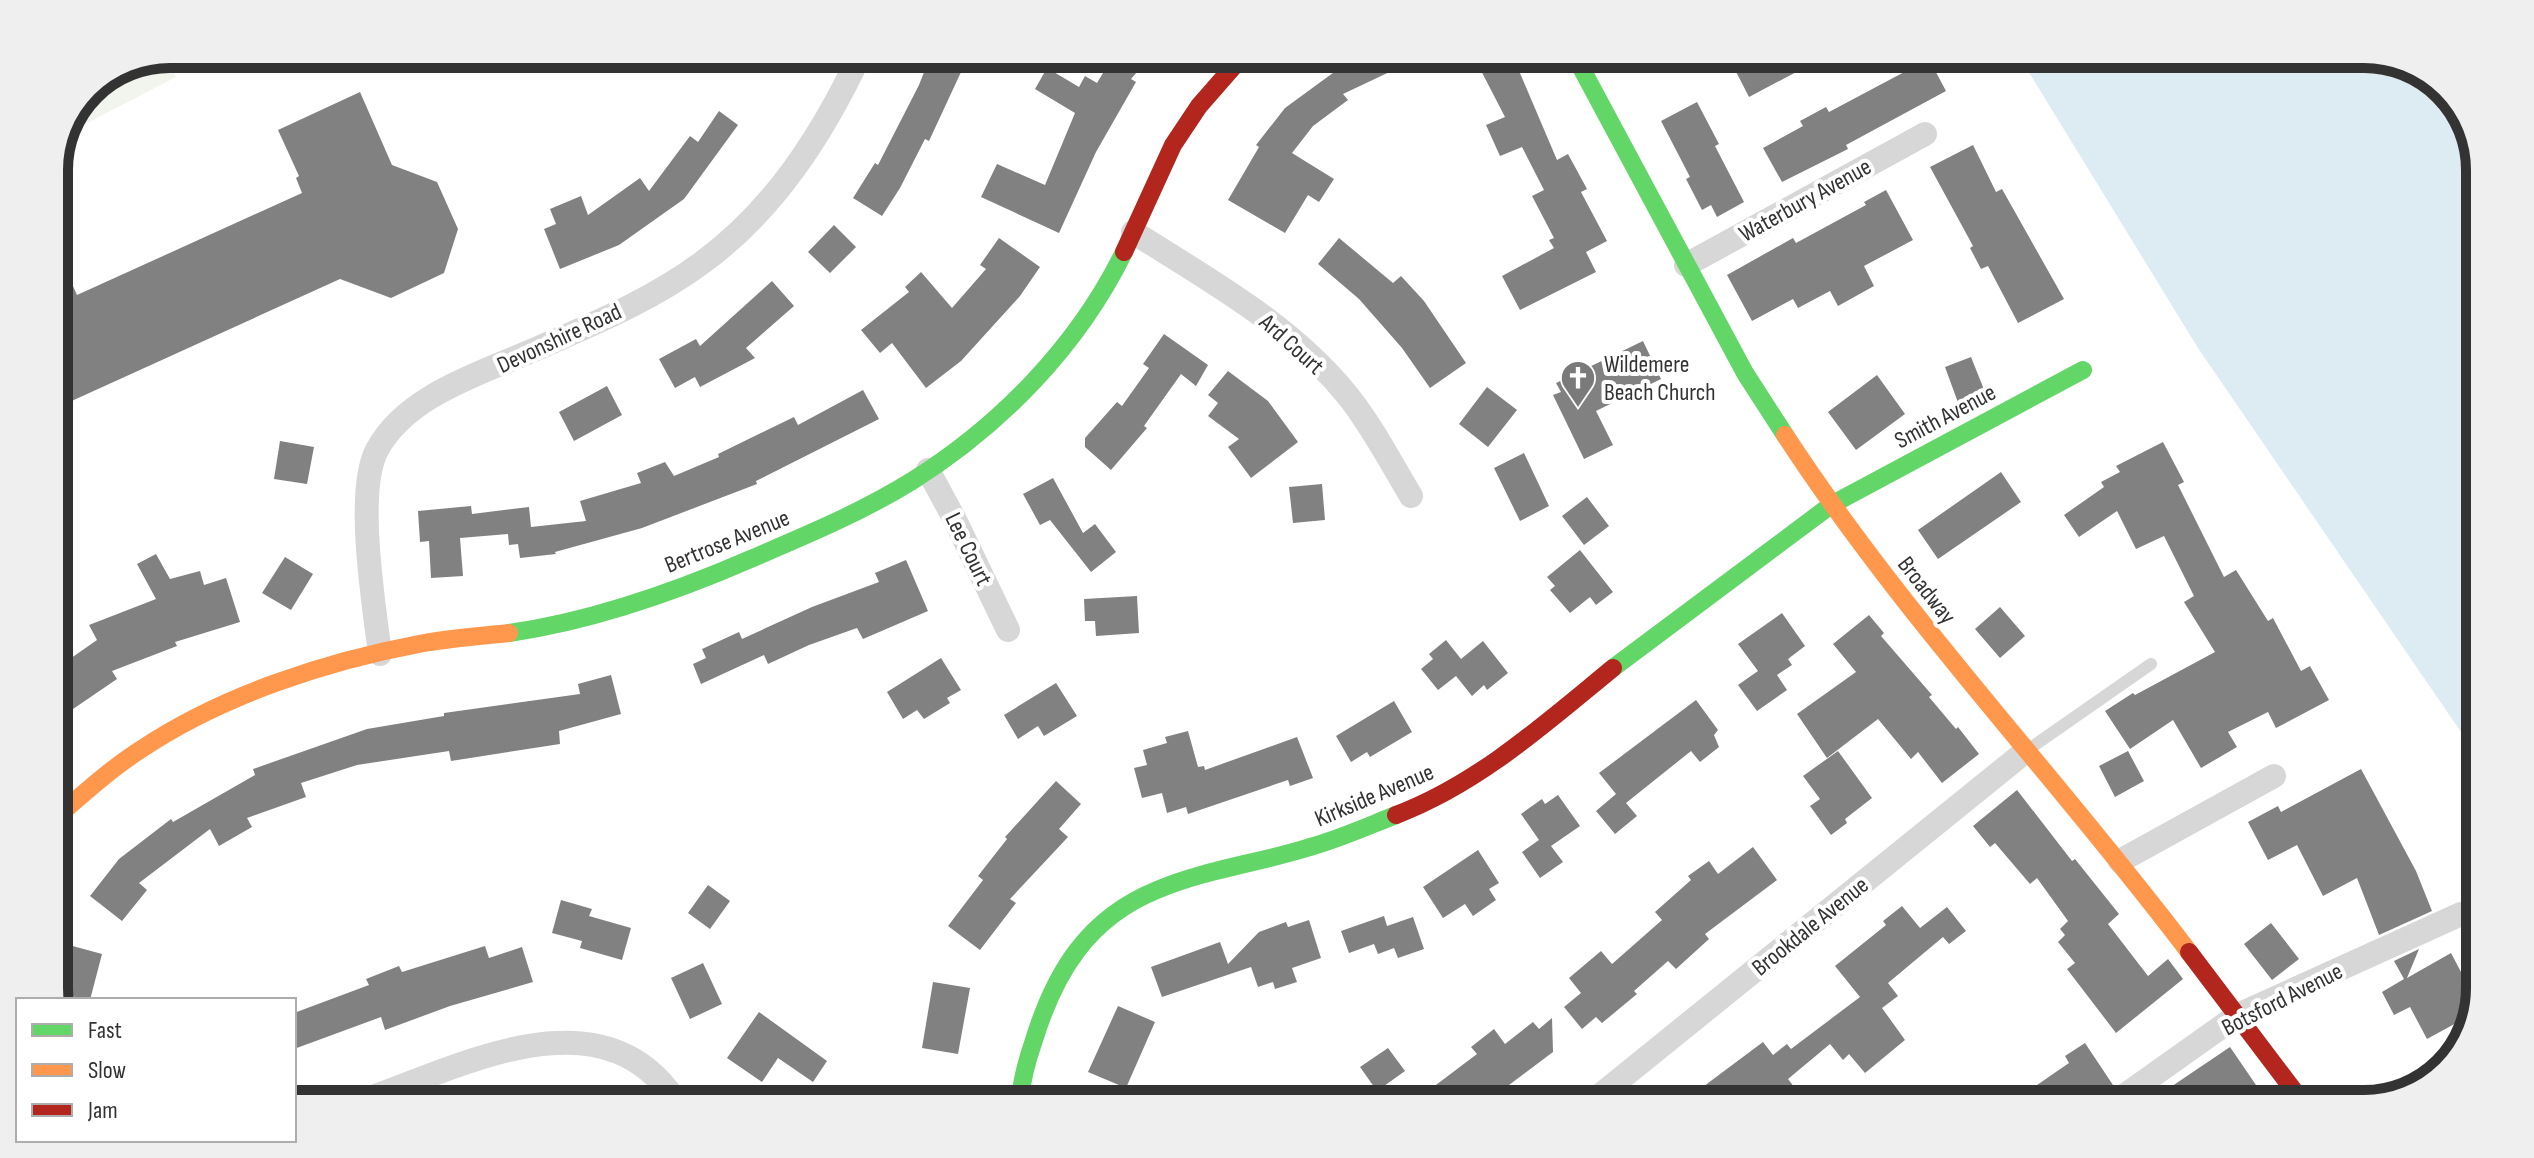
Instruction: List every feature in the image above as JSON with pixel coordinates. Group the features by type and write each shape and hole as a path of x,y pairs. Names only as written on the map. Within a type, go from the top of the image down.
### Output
{"street":[{"name":"Devonshire Road","path":"380,654 367,483 377,451 399,420 434,394 615,314 703,262 741,229 801,160 830,117 854,68"},
{"name":"Bertrose Avenue","path":"68,807 105,775 151,743 204,713 335,664 414,645 527,630 641,601 760,556 889,496 975,436 1039,374 1071,337 1107,284 1166,157 1208,93 1232,68"},
{"name":"Broadway","path":"1581,68 1745,373 1831,505 1953,663 2120,861 2294,1090"},
{"name":"Waterbury Avenue","path":"1686,265 1925,134"},
{"name":"Ard Court","path":"1133,232 1250,306 1302,348 1349,397 1411,496"},
{"name":"Smith Avenue","path":"1831,505 2083,370"},
{"name":"Lee Court","path":"928,470 1008,630"},
{"name":"Kirkside Avenue","path":"1021,1090 1022,1077 1046,1001 1068,961 1092,932 1122,908 1156,890 1185,880 1312,847 1426,804 1523,743 1629,655 1831,505"},
{"name":"Brookdale Avenue","path":"1607,1090 2026,751"},
{"path":"2120,861 2274,776"},
{"name":"Botsford Avenue","path":"2132,1090 2238,1015 2461,914"},
{"path":"393,1090 510,1050 558,1042 590,1044 620,1053 650,1070 667,1090"}],"lane":[{"path":"2026,751 2151,664"}],"shaded area":[{"path":"172,68 176,77 78,128 89,108 113,85 150,70"},
{"path":"2026,68 2364,68 2403,76 2436,98 2449,113 2461,137 2466,164 2466,739 2198,348"}],"building":[{"path":"926,68 963,68 929,141 925,139 882,216 853,198 875,163 878,165"},
{"path":"1047,68 1079,87 1085,76 1097,83 1106,68 1140,68 1131,79 1136,82 1096,152 1059,233 981,197 997,164 1045,185 1075,113 1035,89"},
{"path":"1340,68 1398,68 1343,94 1348,100 1313,126 1292,153 1334,179 1319,202 1308,195 1285,233 1228,200 1259,147 1256,145 1285,108"},
{"path":"1480,68 1518,68 1557,160 1568,154 1587,189 1581,192 1607,241 1586,252 1596,272 1520,310 1502,276 1554,248 1549,240 1554,238 1532,196 1544,190 1522,147 1500,156 1486,125 1505,117"},
{"path":"1734,68 1804,68 1749,97"},
{"path":"1912,68 1934,68 1946,91 1846,145 1848,149 1782,182 1763,148 1803,126 1800,121 1826,107 1829,112"},
{"path":"360,92 392,165 437,182 458,229 444,273 391,298 340,279 68,403 68,275 77,295 302,193 296,178 299,176 278,130"},
{"path":"1697,102 1719,144 1715,146 1744,202 1717,217 1711,205 1702,210 1686,179 1690,177 1661,121"},
{"path":"719,111 738,125 684,199 619,245 560,269 544,229 556,224 550,209 581,196 588,215 640,178 649,191 690,136 698,142"},
{"path":"1973,145 1996,192 2002,189 2064,299 2018,323 1988,266 1981,269 1970,248 1973,246 1930,167"},
{"path":"1886,190 1913,240 1864,266 1874,286 1838,306 1830,291 1798,308 1793,299 1752,321 1727,275 1793,238 1796,243 1866,205 1864,202"},
{"path":"834,225 856,247 830,273 808,252"},
{"path":"999,238 1040,267 1020,296 961,361 926,388 892,343 880,353 861,330 909,292 905,287 921,272 952,308 986,269 980,265"},
{"path":"1339,238 1393,283 1401,276 1424,301 1466,363 1430,388 1402,348 1359,299 1318,264"},
{"path":"772,281 794,306 746,348 755,358 700,387 695,377 675,388 659,359 696,339 700,346"},
{"path":"1164,334 1208,365 1196,386 1181,374 1144,426 1147,428 1111,470 1085,447 1085,438 1117,402 1122,406 1149,368 1143,364"},
{"path":"1643,341 1661,379 1596,411 1613,445 1584,459 1553,395 1561,392 1556,383"},
{"path":"1971,357 1987,397 1960,408 1945,367"},
{"path":"1228,371 1268,401 1298,442 1251,478 1228,447 1239,439 1208,416 1218,403 1208,395"},
{"path":"1877,375 1905,414 1856,450 1828,412"},
{"path":"607,386 622,415 574,441 559,412"},
{"path":"1487,387 1517,410 1488,447 1459,424"},
{"path":"863,390 879,419 756,481 757,484 642,528 556,554 520,558 518,544 509,545 508,534 460,538 463,576 431,578 429,541 420,542 418,511 471,506 472,514 529,507 531,527 586,521 580,501 641,483 637,473 665,462 674,476 719,457 718,454 794,417 798,425"},
{"path":"280,441 314,447 307,484 274,479"},
{"path":"2163,442 2184,482 2178,485 2224,577 2236,570 2268,621 2273,618 2301,671 2310,666 2329,700 2276,728 2268,712 2228,732 2237,747 2201,768 2173,720 2130,749 2105,711 2133,693 2135,695 2215,652 2184,602 2194,596 2164,536 2136,549 2117,511 2079,537 2064,515 2104,487 2101,482 2120,472 2116,466"},
{"path":"1524,453 1549,506 1520,521 1494,468"},
{"path":"2001,472 2021,502 1938,559 1918,530"},
{"path":"1053,478 1083,533 1095,524 1116,552 1091,572 1050,520 1040,525 1023,494"},
{"path":"1322,484 1325,520 1293,523 1289,487"},
{"path":"1587,497 1609,526 1584,545 1562,516"},
{"path":"1580,550 1613,592 1596,605 1590,597 1570,613 1550,590 1555,586 1547,577"},
{"path":"156,554 170,579 200,571 204,585 226,578 240,622 175,642 177,646 112,671 117,679 68,712 68,660 97,640 89,625 156,599 137,564"},
{"path":"285,557 313,574 291,610 262,593"},
{"path":"906,560 928,611 863,639 857,628 768,664 764,655 701,684 693,664 706,658 702,649 739,632 742,639 812,607 879,582 875,573"},
{"path":"1137,596 1139,633 1096,636 1095,621 1085,621 1084,599"},
{"path":"2000,607 2025,636 2000,658 1975,629"},
{"path":"1782,613 1805,646 1788,659 1792,665 1777,675 1787,690 1757,711 1738,685 1758,671 1738,644"},
{"path":"1869,615 1884,633 1881,636 1932,695 1929,697 1979,754 1942,783 1918,752 1911,759 1878,719 1827,758 1797,714 1856,672 1833,644"},
{"path":"1446,640 1461,659 1483,641 1508,673 1487,690 1484,685 1472,696 1456,676 1438,690 1421,669 1433,659 1429,654"},
{"path":"941,658 961,690 947,698 950,703 924,719 917,710 903,719 887,692"},
{"path":"611,675 621,714 559,731 560,744 451,761 449,751 357,765 301,783 306,797 247,818 252,827 219,846 210,829 139,883 147,890 122,921 90,896 119,859 171,819 173,822 255,775 253,769 367,729 444,716 444,713 580,694 578,684"},
{"path":"1056,683 1077,716 1044,736 1038,726 1018,739 1004,715"},
{"path":"1696,700 1718,730 1714,735 1719,747 1700,762 1691,751 1626,803 1637,816 1615,834 1596,811 1616,794 1599,773"},
{"path":"1394,701 1412,732 1370,757 1367,752 1351,762 1336,736"},
{"path":"1188,731 1198,767 1204,766 1205,770 1297,737 1313,778 1290,786 1288,780 1188,814 1186,807 1167,813 1162,793 1142,798 1134,768 1147,765 1143,750 1167,743 1165,737"},
{"path":"1838,751 1872,798 1845,819 1847,823 1831,835 1810,806 1820,799 1803,776"},
{"path":"2128,751 2144,781 2115,797 2099,766"},
{"path":"2361,769 2416,871 2432,911 2379,935 2357,878 2323,896 2297,845 2268,860 2248,822 2278,806 2281,812"},
{"path":"1056,781 1081,804 1059,829 1068,837 1010,899 1016,903 980,950 948,926 983,880 978,876 1007,839 1005,837"},
{"path":"2017,790 2072,861 2075,859 2119,914 2108,924 2148,976 2168,959 2183,979 2116,1033 2067,969 2075,963 2058,942 2065,935 2060,929 2068,921 2037,878 2030,884 1995,843 1990,847 1973,826"},
{"path":"1558,795 1580,826 1551,846 1563,862 1540,878 1522,852 1539,840 1521,814 1542,799 1545,804"},
{"path":"1753,847 1777,880 1705,934 1709,939 1676,969 1668,961 1634,991 1637,994 1602,1023 1596,1017 1582,1029 1564,1007 1581,993 1569,978 1601,951 1612,964 1662,920 1655,912 1691,880 1688,876 1709,861 1718,874"},
{"path":"1478,850 1499,883 1489,889 1496,900 1473,916 1465,904 1443,918 1423,887"},
{"path":"708,885 730,901 710,929 688,913"},
{"path":"561,900 592,909 589,916 631,928 622,960 580,948 582,941 552,933"},
{"path":"1902,906 1920,928 1947,907 1966,931 1949,944 1943,937 1888,983 1898,996 1882,1008 1905,1040 1865,1073 1849,1054 1843,1060 1830,1044 1788,1079 1796,1090 1699,1090 1763,1042 1773,1055 1787,1044 1791,1049 1860,997 1835,966 1886,925 1883,921"},
{"path":"1384,916 1387,926 1413,917 1424,949 1398,958 1394,948 1378,954 1374,944 1349,953 1341,931"},
{"path":"1309,920 1321,958 1292,968 1297,982 1275,989 1273,982 1258,987 1251,967 1162,997 1151,967 1220,942 1228,964 1259,932 1286,922 1288,927"},
{"path":"2271,923 2299,959 2272,980 2244,944"},
{"path":"69,945 102,954 91,998 68,996"},
{"path":"485,946 489,958 522,947 533,982 450,1006 385,1030 381,1017 296,1048 296,1012 369,985 366,979 399,966 402,972"},
{"path":"2419,949 2407,978 2451,953 2466,982 2460,1021 2427,1039 2410,1007 2394,1015 2382,992 2404,979 2394,961"},
{"path":"703,963 722,1004 690,1019 671,978"},
{"path":"933,982 970,988 958,1054 922,1048"},
{"path":"1118,1006 1155,1022 1126,1088 1088,1072"},
{"path":"759,1012 827,1061 813,1082 778,1058 762,1082 727,1058"},
{"path":"1552,1018 1553,1052 1502,1090 1429,1090 1477,1054 1471,1047 1494,1029 1505,1044 1533,1022 1539,1029"},
{"path":"2085,1043 2113,1085 2108,1090 2040,1090 2037,1085 2069,1063 2065,1056"},
{"path":"2230,1047 2259,1090 2166,1090"},
{"path":"1388,1048 1405,1071 1376,1090 1360,1067"}],"traffic: fast":[{"path":"1581,68 1745,373 1785,435"},
{"path":"509,633 603,613 694,582 834,522 912,481 976,435 1034,381 1084,320 1124,252"},
{"path":"1613,668 1831,505 2083,370"},
{"path":"1021,1090 1029,1055 1052,992 1078,950 1112,916 1133,902 1176,883 1321,844 1396,815"}],"traffic: slow":[{"path":"1785,435 1880,569 2189,952"},
{"path":"68,807 140,750 172,730 240,697 313,670 387,651 435,641 509,633"}],"traffic: jam":[{"path":"1124,252 1173,145 1199,106 1232,68"},
{"path":"1396,815 1455,787 1483,769 1537,731 1613,668"},
{"path":"2189,952 2293,1090"}],"place":[{"name":"Wildemere Beach Church","path":"1578,409"}]}
